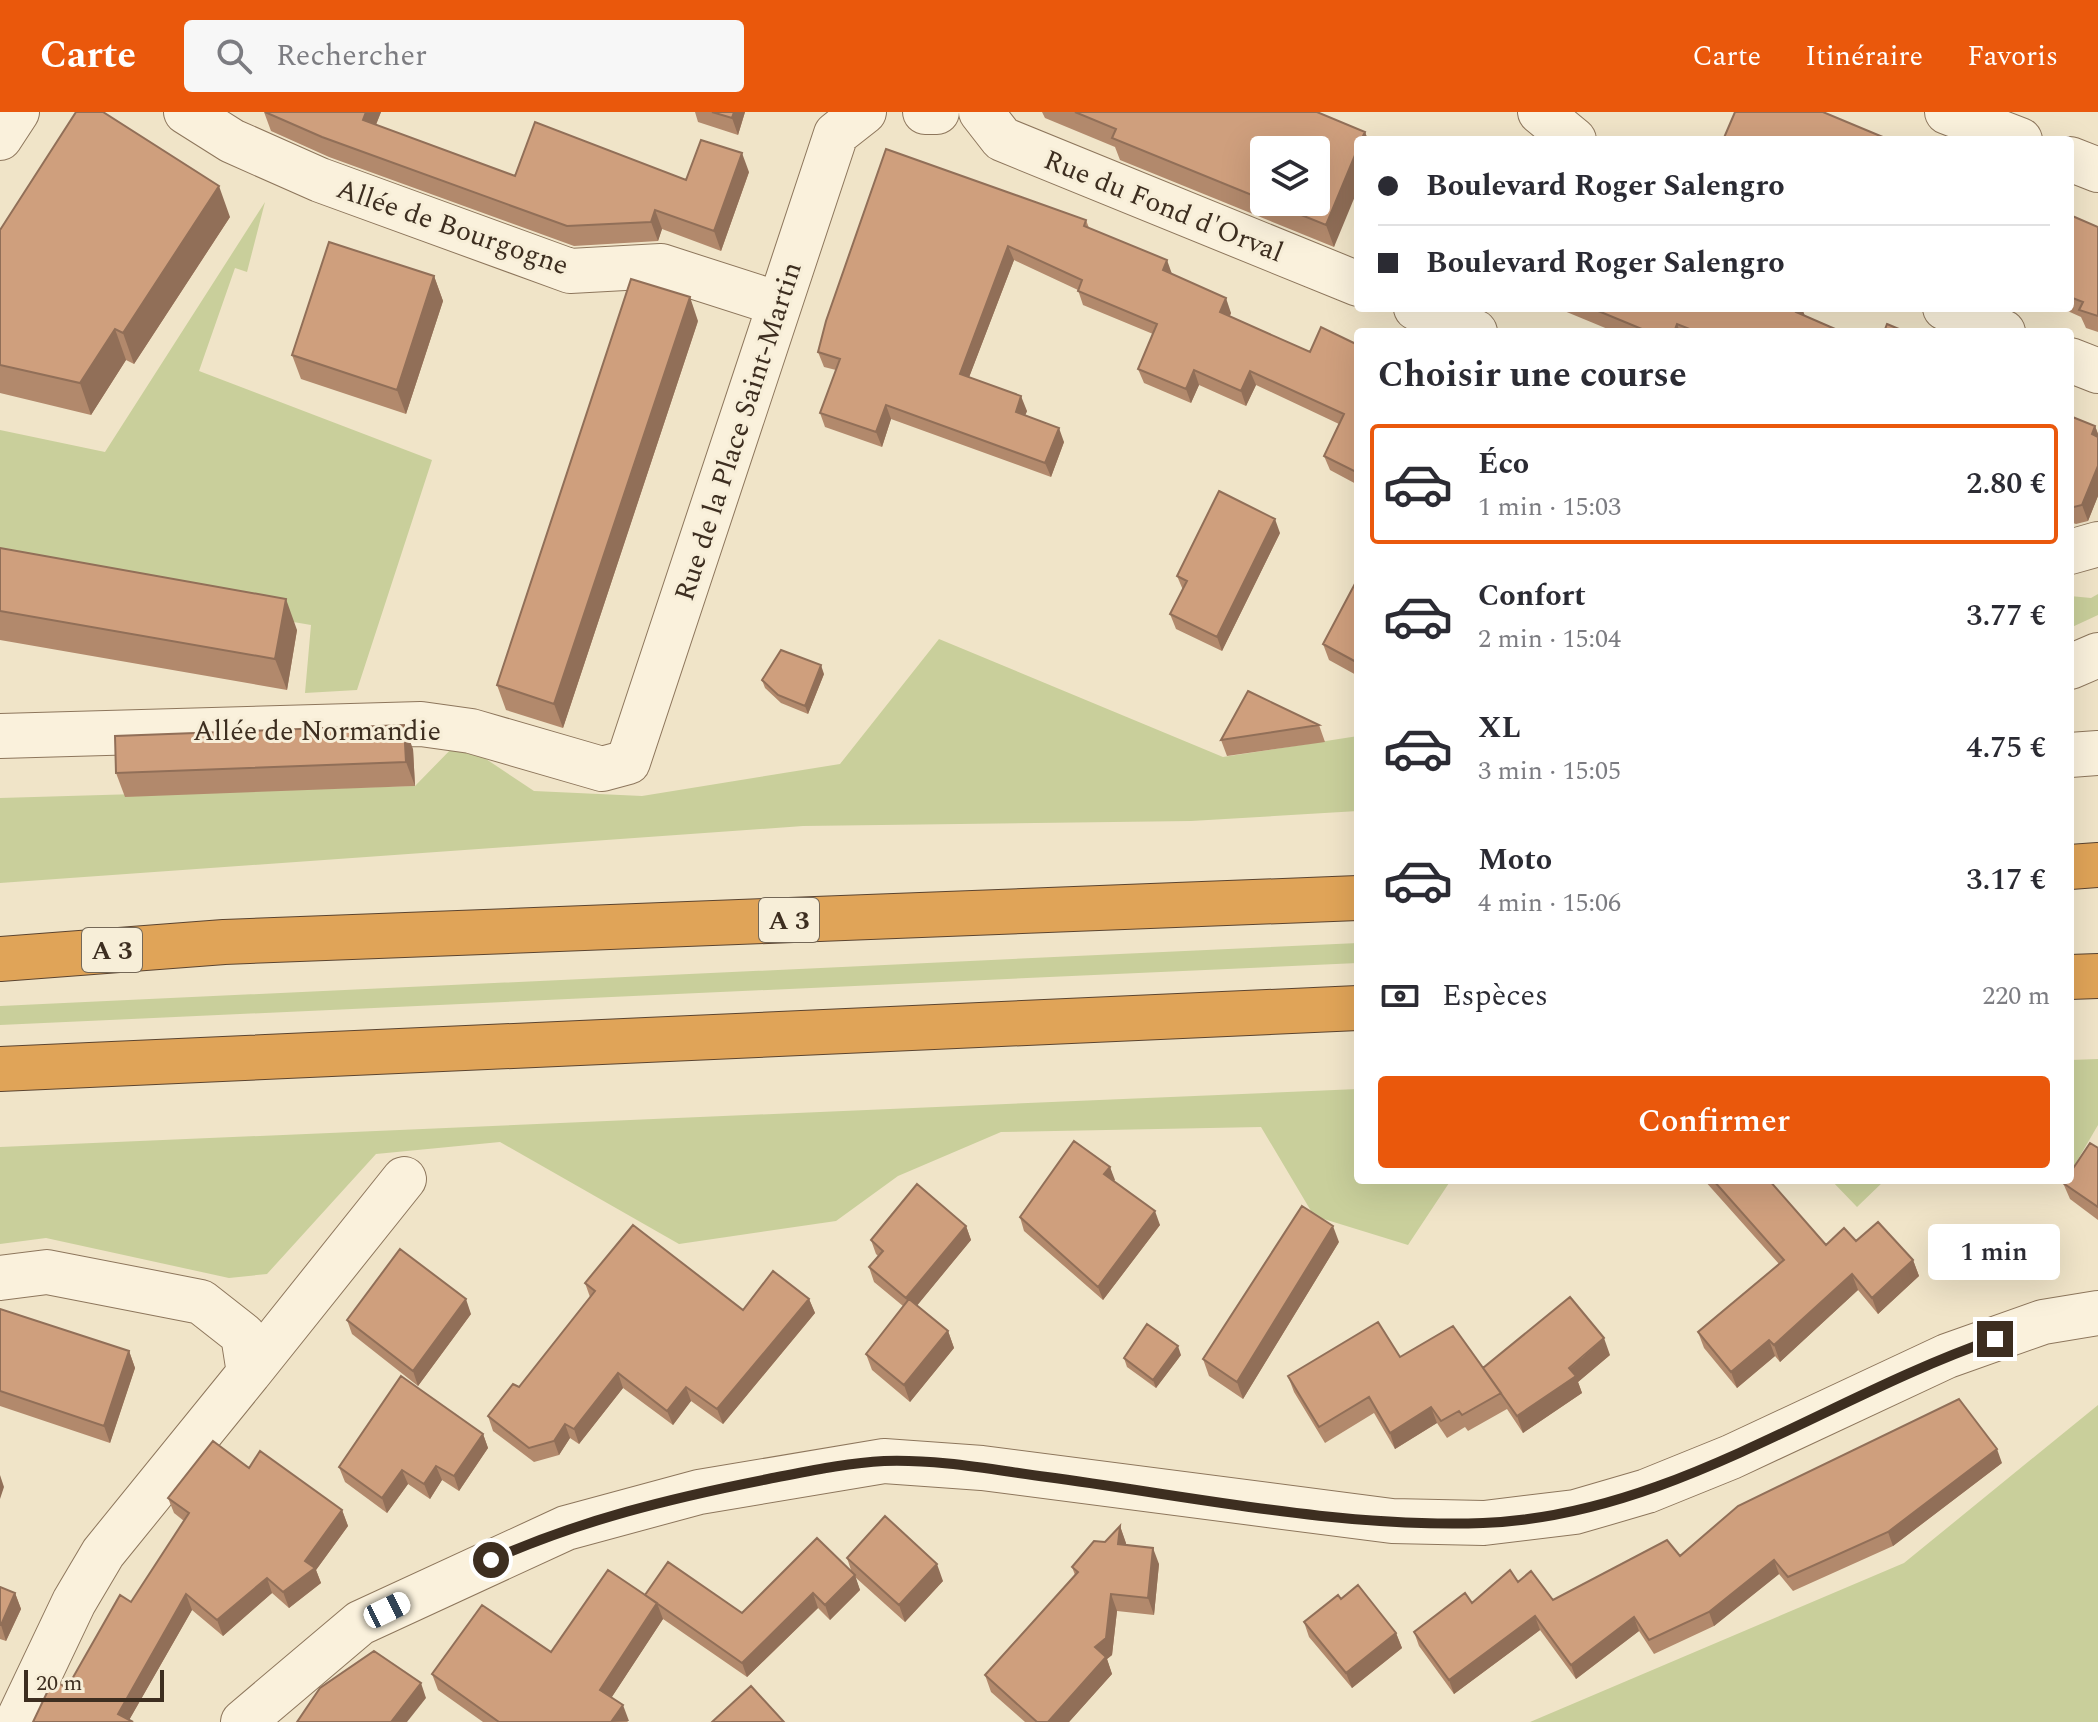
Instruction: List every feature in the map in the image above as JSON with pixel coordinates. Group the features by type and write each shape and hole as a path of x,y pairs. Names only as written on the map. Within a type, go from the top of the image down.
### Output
{"highway":[{"path":"2074,867 2098,865"},
{"name":"A 3","path":"0,959 224,942 1354,898"},
{"path":"2074,977 2098,976"},
{"path":"0,1069 1354,1008"}],"street":[{"path":"0,138 17,112"},
{"name":"Allée de Bourgogne","path":"186,112 232,141 320,180 570,271 661,266 779,304"},
{"name":"Rue de la Place Saint-Martin","path":"628,762 836,134 864,112"},
{"path":"925,112 937,112"},
{"name":"Rue du Fond d'Orval","path":"981,112 1002,139 1354,282"},
{"path":"1540,112 1569,136"},
{"path":"1947,112 2010,136"},
{"path":"2074,161 2098,170"},
{"path":"1426,312 1465,328"},
{"path":"1955,312 1993,328"},
{"path":"2074,362 2098,371"},
{"path":"2074,551 2098,544"},
{"path":"2074,665 2098,655"},
{"name":"Allée de Normandie","path":"0,736 421,724 471,731 602,769 628,762"},
{"path":"2074,755 2098,753"},
{"path":"17,1722 74,1602 103,1553 404,1179"},
{"path":"0,1278 47,1272 201,1302 243,1335 249,1373"},
{"path":"243,1722 360,1623 566,1528 699,1492 884,1461 982,1468 1392,1521 1484,1523 1575,1512 1647,1491 1731,1457 1947,1356 2043,1322 2098,1313"}],"green space":[{"path":"265,202 247,272 235,268 199,371 432,460 357,690 305,693 311,625 0,572 0,430 105,452"},
{"path":"2098,594 2098,615 2074,626 2074,596 2091,598"},
{"path":"939,639 1223,757 1354,737 1354,811 1191,821 803,826 0,883 0,798 415,786 459,741 534,791 642,796 840,764"},
{"path":"1354,943 1354,963 0,1025 0,1006"},
{"path":"2098,1059 2098,1125 2074,1166 2074,1060"},
{"path":"1354,1089 1354,1184 1448,1184 1408,1245 1314,1216 1261,1127 1001,1132 898,1176 836,1221 679,1244 500,1142 376,1154 267,1274 229,1278 46,1238 0,1244 0,1147"},
{"path":"1835,1184 1881,1184 1857,1207"},
{"path":"2098,1405 2098,1722 1530,1722 1904,1563"}],"building":[{"path":"76,112 103,112 219,186 123,333 115,329 80,383 0,365 0,230"},
{"path":"265,112 366,112 363,120 515,176 535,122 686,180 701,140 742,153 714,231 655,210 651,222 567,226 322,137"},
{"path":"712,112 734,112 732,118"},
{"path":"1075,112 1317,112 1365,132 1363,136 1354,136 1354,158 1330,215 1330,136 1250,136 1250,194 1112,138 1116,129"},
{"path":"1735,112 1823,112 1880,136 1725,136"},
{"path":"886,149 1086,220 1084,226 1167,260 1163,270 1226,298 1220,312 1310,352 1321,327 1354,343 1354,471 1324,456 1344,414 1250,371 1241,391 1194,370 1186,389 1138,369 1157,324 1078,291 1082,280 1008,246 960,374 1021,396 1016,412 1059,428 1045,463 886,405 876,432 820,413 840,359 818,352"},
{"path":"1304,216 1330,216 1326,225"},
{"path":"2074,217 2098,227 2098,316 2079,310 2083,302 2074,299"},
{"path":"329,242 434,276 397,390 292,355"},
{"path":"631,279 690,297 554,704 497,685"},
{"path":"1601,312 1796,312 1833,328 1687,328 1677,324 1676,328 1639,328"},
{"path":"2074,418 2095,426 2092,434 2098,437 2098,466 2082,505 2074,507"},
{"path":"1219,491 1275,519 1217,637 1170,614 1187,581 1177,576"},
{"path":"0,548 286,599 275,659 0,611"},
{"path":"1354,586 1354,661 1323,644"},
{"path":"781,650 821,665 805,706 778,695 762,680"},
{"path":"1248,691 1319,725 1221,740"},
{"path":"404,725 406,762 116,773 115,736"},
{"path":"1074,1141 1110,1167 1104,1174 1155,1211 1098,1287 1020,1217"},
{"path":"2090,1143 2098,1148 2098,1207 2064,1184 2074,1184 2074,1167"},
{"path":"917,1184 966,1226 906,1298 869,1267 883,1251 871,1240"},
{"path":"1717,1184 1773,1184 1826,1245 1844,1228 1856,1241 1878,1222 1913,1260 1872,1298 1852,1274 1774,1345 1769,1340 1731,1372 1698,1332 1784,1260"},
{"path":"1302,1206 1333,1226 1237,1382 1203,1359"},
{"path":"633,1225 743,1310 773,1271 809,1299 717,1409 686,1387 667,1411 618,1373 574,1429 565,1424 554,1441 529,1448 488,1416 513,1384 519,1387 595,1291 585,1283"},
{"path":"400,1249 466,1299 413,1371 347,1320"},
{"path":"1570,1297 1604,1338 1569,1368 1576,1376 1517,1416 1483,1368"},
{"path":"909,1299 948,1331 904,1385 866,1354"},
{"path":"0,1309 129,1351 104,1426 0,1391"},
{"path":"1378,1322 1400,1357 1453,1326 1501,1393 1462,1415 1459,1411 1441,1421 1431,1407 1390,1433 1369,1397 1319,1427 1288,1376"},
{"path":"1147,1324 1178,1346 1153,1380 1124,1358"},
{"path":"401,1376 483,1434 454,1476 436,1466 424,1484 402,1470 382,1498 339,1467"},
{"path":"1959,1399 1997,1449 1888,1532 1788,1577 1774,1560 1709,1612 1649,1640 1634,1617 1571,1665 1535,1616 1449,1680 1414,1632 1465,1593 1472,1603 1510,1570 1518,1582 1531,1571 1553,1600 1667,1540 1680,1556 1738,1506"},
{"path":"213,1441 249,1468 260,1451 342,1510 305,1561 315,1568 283,1592 267,1578 217,1620 186,1594 118,1714 133,1722 33,1722 53,1680 67,1688 120,1595 131,1602 189,1513 168,1498"},
{"path":"885,1516 937,1564 899,1605 847,1558"},
{"path":"1120,1526 1118,1544 1153,1548 1148,1598 1111,1594 1106,1638 1095,1647 1106,1657 1048,1722 1037,1722 985,1675 1078,1572 1072,1567 1094,1541 1105,1542"},
{"path":"817,1538 855,1575 825,1605 813,1593 742,1663 645,1595 668,1562 742,1613"},
{"path":"608,1570 657,1603 600,1690 623,1705 611,1722 499,1722 432,1674 482,1605 551,1652"},
{"path":"1358,1585 1396,1633 1346,1673 1304,1622 1338,1595 1341,1599"},
{"path":"0,1587 15,1593 1,1625 0,1625"},
{"path":"374,1651 421,1683 391,1722 297,1722 320,1688"},
{"path":"751,1686 784,1722 712,1722"}],"route":[{"path":"491,1560 566,1528 699,1492 884,1461 982,1468 1392,1521 1484,1523 1575,1512 1647,1491 1731,1457 1947,1356 1995,1339"}]}
